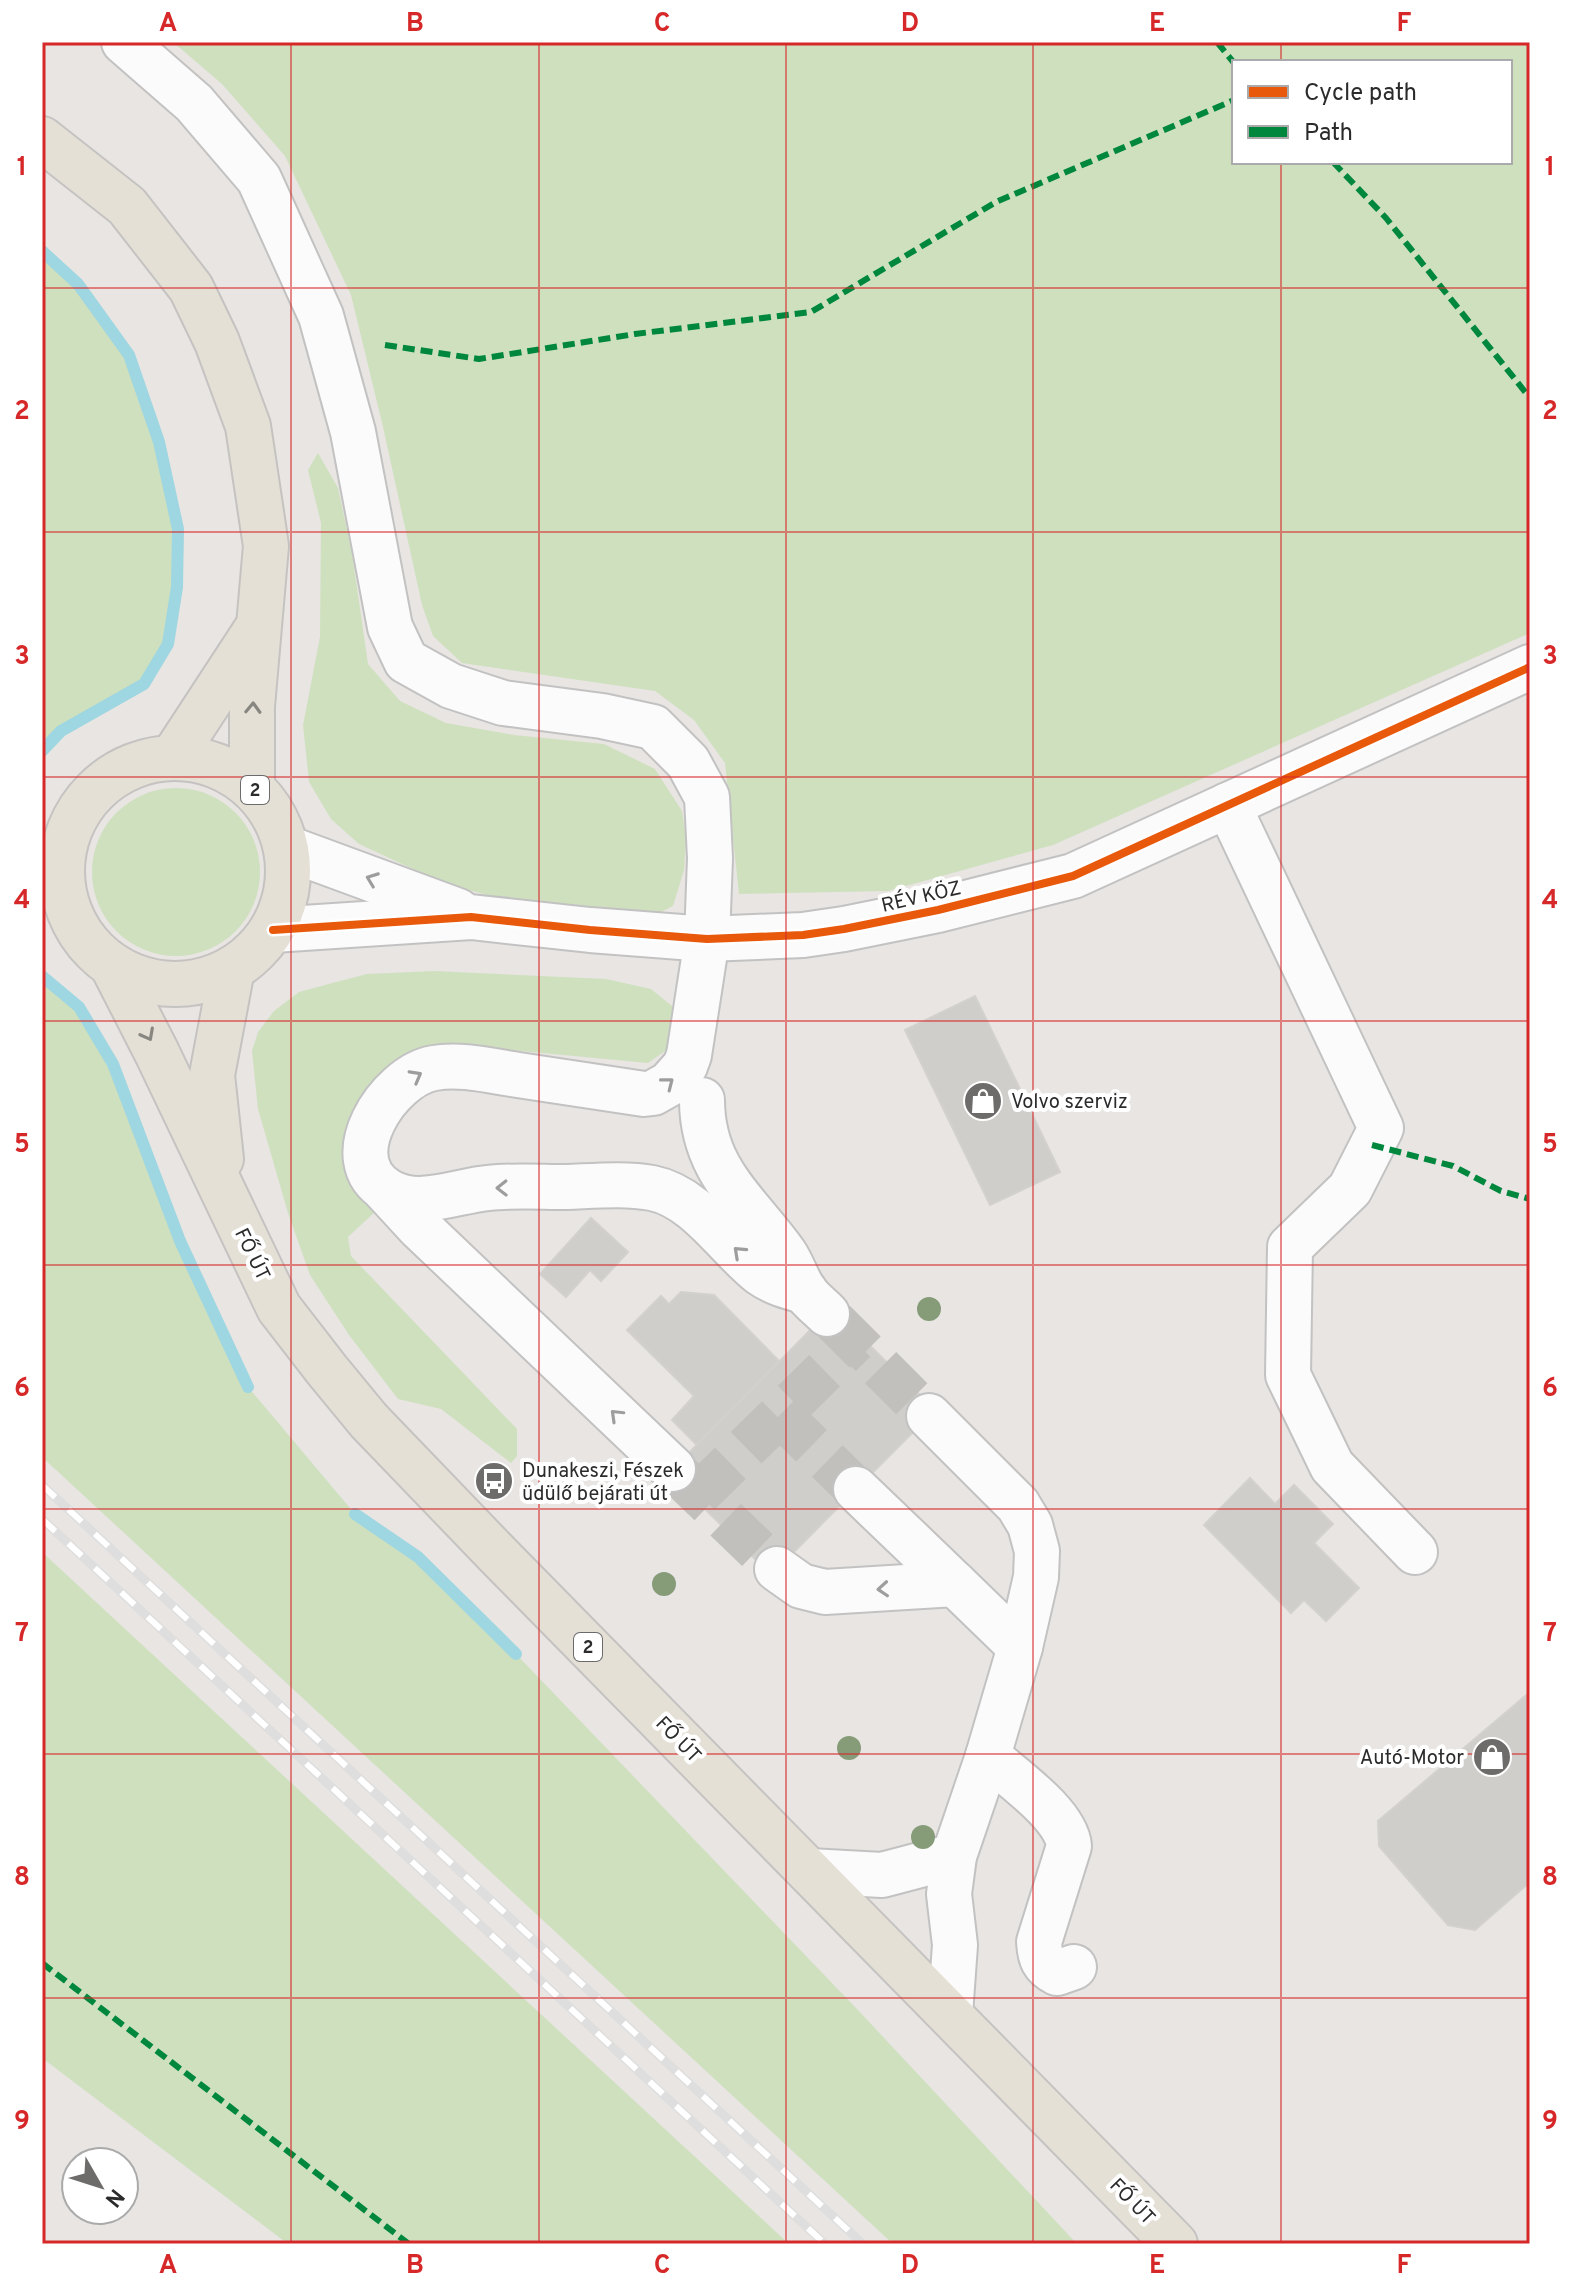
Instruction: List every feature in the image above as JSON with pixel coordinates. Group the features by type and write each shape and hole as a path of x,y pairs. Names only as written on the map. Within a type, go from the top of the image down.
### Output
{"main road":[{"path":"42,139 127,206 191,288 217,342 248,426 266,546 252,706 252,786"},
{"path":"173,757 257,628"},
{"name":"FŐ ÚT","path":"173,757 202,760 228,769 252,786 275,815 287,848 289,877 284,904 273,930 255,952 232,969 193,983 151,982 112,965 58,917 63,850 59,823 101,784 135,764 173,757"},
{"name":"FŐ ÚT","path":"112,965 279,1308 369,1421 1175,2244"},
{"name":"FŐ ÚT","path":"226,1201 212,1075 232,969"}],"street":[{"path":"124,42 194,103 259,179 321,316 353,432 390,627 406,661 451,686 503,703 602,716 653,727 688,762 707,797 710,858 707,939 689,1055 685,1066 669,1084 653,1093 644,1094 464,1067 435,1067 422,1070 402,1084 379,1110 366,1143 366,1165 370,1174 419,1227 673,1469"},
{"name":"RÉV KÖZ","path":"273,930 471,917 707,939 762,938 844,929 938,910 1073,876 1530,667"},
{"path":"1228,805 1381,1128 1350,1189 1290,1247 1288,1375 1332,1466 1415,1552"},
{"name":"RÉV KÖZ","path":"287,848 471,917"},
{"path":"384,1189 406,1199 420,1199 489,1188 654,1188 693,1209 760,1272 816,1302 784,1253 744,1205 716,1162 702,1124 702,1100"},
{"path":"929,1416 1018,1505 1030,1525 1037,1551 1036,1577 1020,1647 954,1856 949,1894 955,1945 950,2014"},
{"path":"856,1489 1020,1647"},
{"path":"777,1569 801,1586 825,1592 955,1584"},
{"path":"988,1756 1052,1813 1068,1835 1069,1846 1039,1942 1039,1955 1048,1968 1057,1973 1074,1967"},
{"path":"809,1871 882,1875 954,1856"}],"green space":[{"path":"173,42 1530,42 1530,633 1053,845 888,891 739,894 725,763 694,720 655,691 462,663 433,636 422,605 351,295 285,156 222,84"},
{"path":"42,251 78,284 129,355 159,442 178,529 177,587 168,644 144,684 61,731 42,751"},
{"path":"318,453 338,488 352,553 368,664 400,701 446,723 514,735 604,744 655,769 682,811 686,838 684,870 673,906 657,914 524,905 443,883 359,844 331,819 309,782 303,725 320,637 321,523 308,470"},
{"path":"176,788 208,794 236,812 254,840 260,872 254,904 236,932 208,950 176,956 144,950 116,932 98,904 92,872 98,840 116,812 144,794"},
{"path":"434,971 606,979 651,989 672,1006 668,1049 648,1063 449,1044 395,1070 376,1211 348,1237 351,1256 517,1429 517,1456 511,1463 441,1409 398,1399 349,1335 310,1275 288,1213 258,1109 252,1051 258,1032 274,1011 299,992 367,974"},
{"path":"42,976 79,1007 113,1064 180,1241 248,1387 355,1514 418,1557 516,1654 856,2008 1077,2244 893,2244 42,1457"},
{"path":"42,1552 789,2244 288,2244 42,2058"}],"building":[{"name":"Volvo szerviz","path":"975,996 1060,1172 990,1205 905,1030"},
{"path":"591,1218 628,1252 601,1281 590,1270 566,1297 540,1274"},
{"path":"681,1292 714,1295 779,1361 697,1445 672,1420 694,1396 627,1330 661,1296 669,1304"},
{"path":"832,1308 935,1410 771,1575 669,1473"},
{"path":"1250,1478 1275,1504 1294,1485 1333,1524 1314,1543 1359,1588 1326,1621 1304,1600 1291,1613 1204,1525"},
{"name":"Autó-Motor","path":"1530,1692 1530,1882 1475,1930 1448,1925 1379,1846 1378,1821"}],"waterway":[{"path":"42,251 78,284 129,355 159,442 178,529 177,587 168,644 144,684 61,731 42,751"},
{"path":"42,976 79,1007 113,1064 180,1241 248,1387"},
{"path":"355,1514 418,1557 516,1654"}],"tunnel":[{"path":"834,1321 929,1416"},
{"path":"699,1494 855,1341"},
{"path":"780,1415 856,1489"},
{"path":"678,1474 777,1569"}],"railway":[{"path":"42,1485 863,2244"},
{"path":"42,1519 825,2244"}],"marked path":[{"path":"1217,42 1232,61"},
{"path":"385,345 479,359 635,334 811,312 996,202 1232,101"},
{"path":"1335,164 1386,218 1530,398"},
{"path":"1372,1145 1453,1166 1501,1191 1530,1199"},
{"path":"42,1963 409,2244"}],"cycle path":[{"path":"273,930 471,917 707,939 803,935 938,910 1073,876 1530,667"}],"place":[{"name":"Volvo szerviz","path":"983,1101"},
{"name":"Dunakeszi, Fészek üdülő bejárati út","path":"494,1481"},
{"name":"Autó-Motor","path":"1492,1757"}]}
